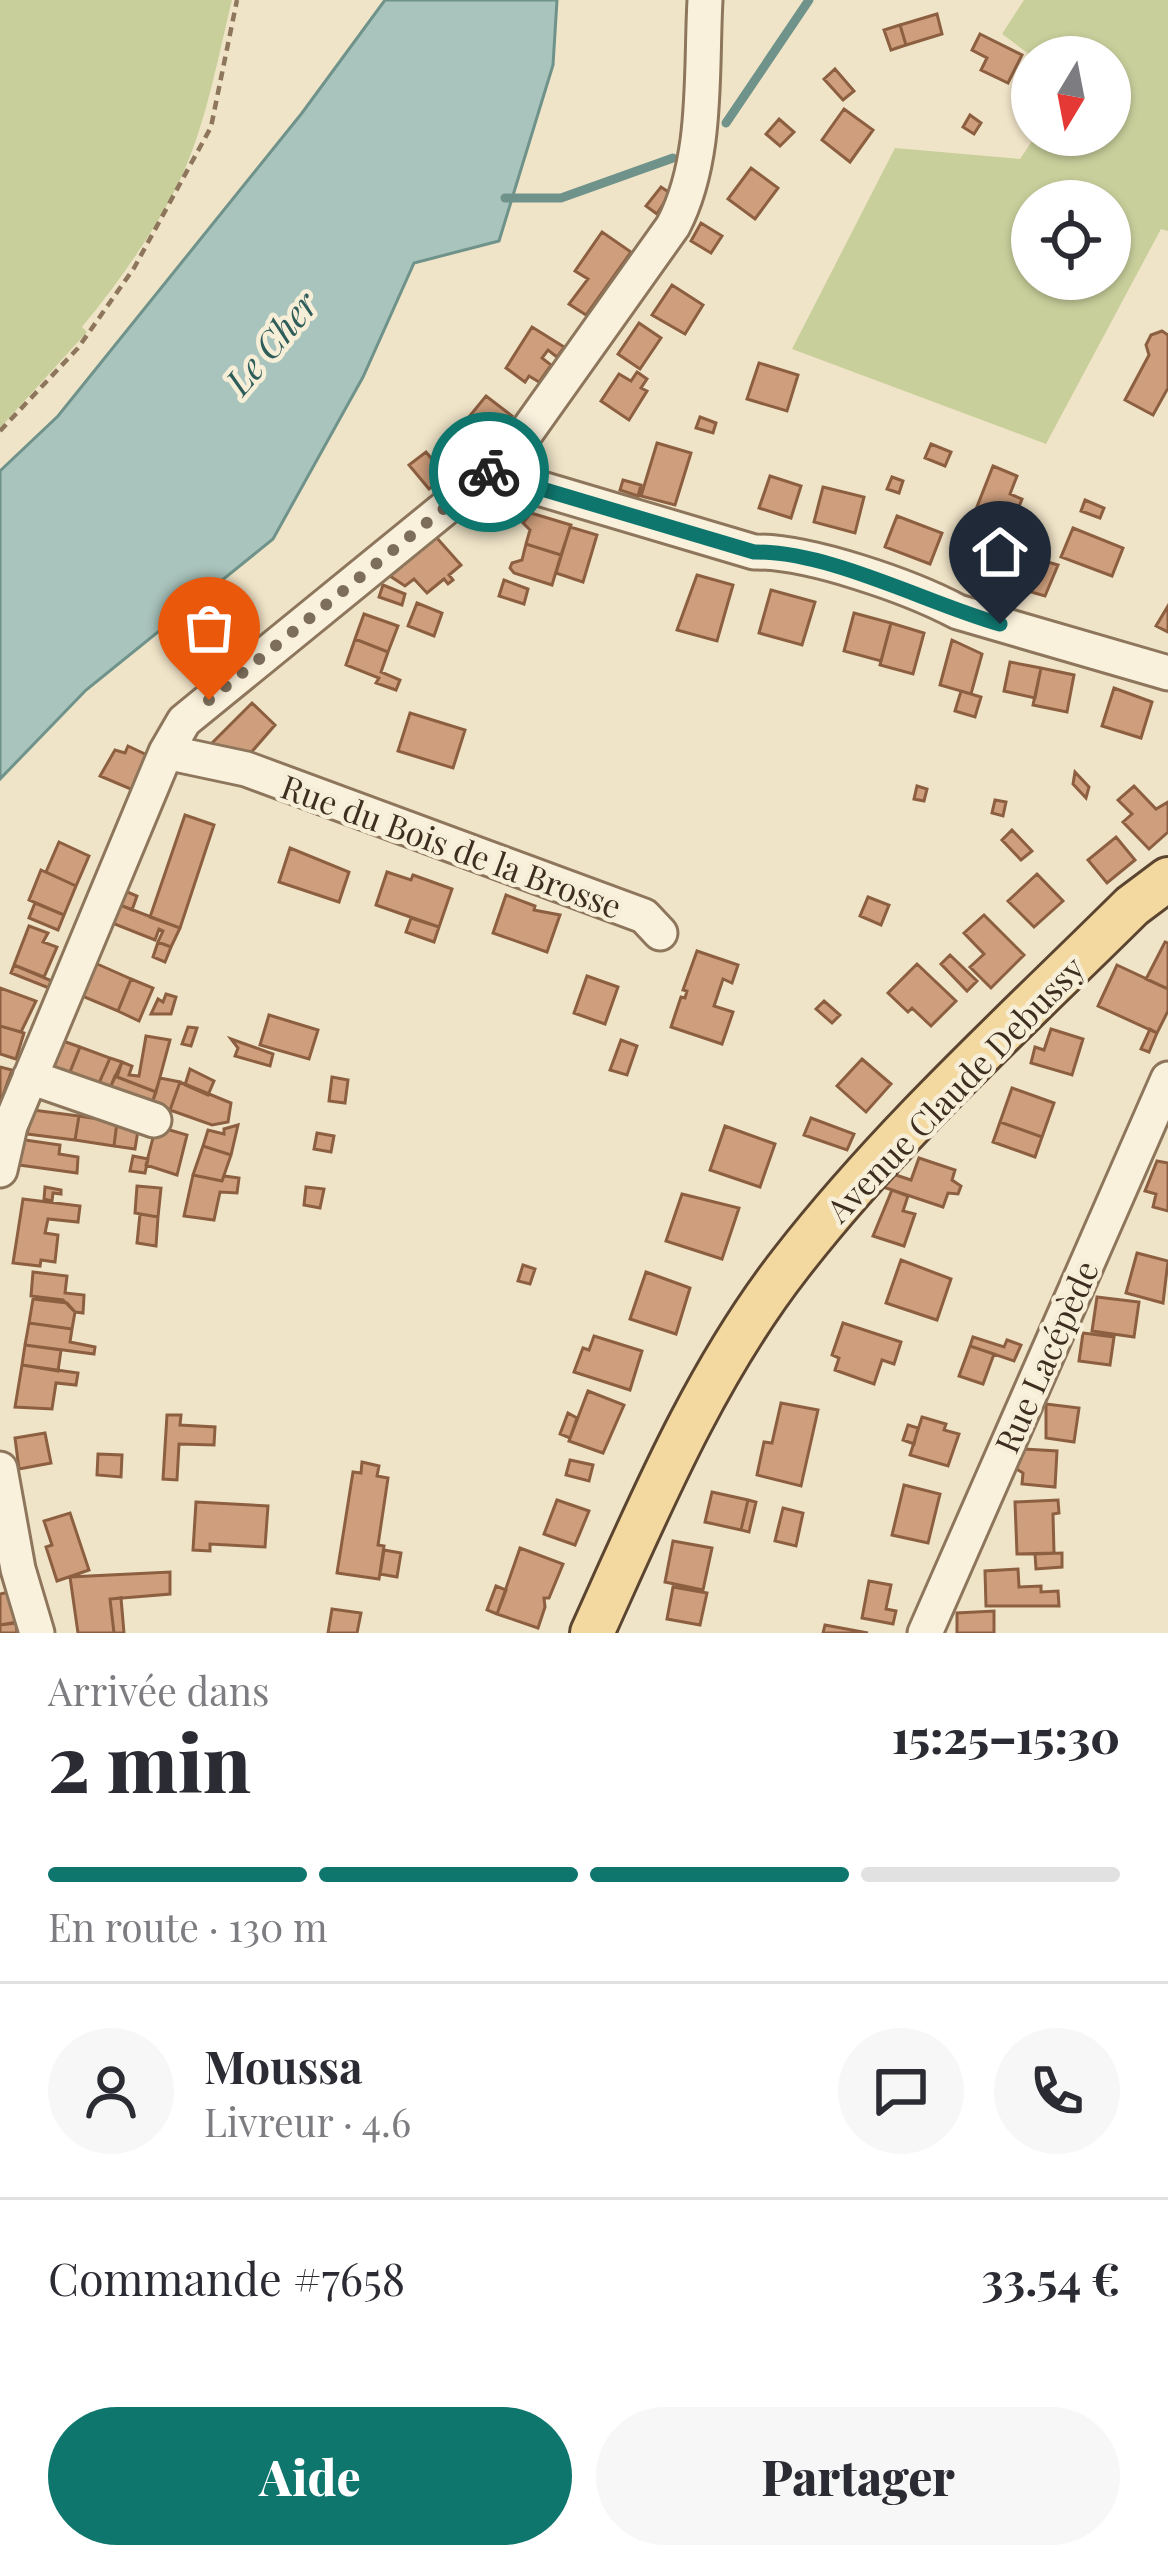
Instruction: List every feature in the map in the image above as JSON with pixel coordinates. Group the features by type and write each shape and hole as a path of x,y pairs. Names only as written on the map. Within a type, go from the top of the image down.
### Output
{"main road":[{"name":"Avenue Claude Debussy","path":"592,1633 656,1491 731,1354 788,1266 880,1156 1132,906 1168,879"}],"street":[{"path":"0,1170 10,1126 30,1077 166,752 184,721 493,469 524,437 673,226 689,195 696,152 705,0"},
{"path":"493,469 525,484 754,552 780,551 928,596 958,612 1168,673"},
{"name":"Rue du Bois de la Brosse","path":"166,752 246,769 291,785 644,916 661,933"},
{"path":"30,1077 154,1120"},
{"name":"Rue Lacépède","path":"926,1633 1168,1079"},
{"path":"0,1469 18,1569 37,1633"}],"path":[{"path":"0,431 78,348 134,268 211,127 237,0"}],"green space":[{"path":"0,0 232,0 201,125 172,196 130,264 82,327 87,332 0,428"},
{"path":"1024,0 1168,0 1168,231 1161,229 1131,285 1131,180 1011,180 1011,300 1123,300 1046,444 792,349 895,148 1020,159 1131,156 1131,36 1011,36 1011,41 1002,34"}],"water":[{"name":"Le Cher","path":"385,0 557,0 553,65 499,241 414,263 363,377 273,539 86,690 0,779 0,471 58,416 302,113"}],"building":[{"path":"937,14 942,34 906,45 900,25"},
{"path":"900,25 906,45 891,50 884,30"},
{"path":"980,34 1011,50 1008,83 981,70 987,58 972,50"},
{"path":"835,69 854,91 843,100 824,79"},
{"path":"844,109 873,130 850,162 822,140"},
{"path":"970,115 981,123 974,134 963,127"},
{"path":"779,119 794,132 780,146 766,134"},
{"path":"751,168 778,188 755,219 728,199"},
{"path":"661,187 670,193 657,214 646,206"},
{"path":"701,223 722,236 711,253 691,241"},
{"path":"602,232 631,252 586,315 569,304 588,279 575,271"},
{"path":"672,285 703,305 685,334 652,315"},
{"path":"639,323 661,338 640,369 618,354"},
{"path":"532,327 564,347 557,357 548,350 542,358 551,365 539,382 529,376 525,382 506,368"},
{"path":"1162,331 1168,335 1168,388 1153,415 1125,400 1149,355 1146,345 1151,335"},
{"path":"759,363 798,375 787,411 747,399"},
{"path":"637,372 647,379 641,388 647,391 629,420 601,401 619,374 631,381"},
{"path":"486,396 512,416 491,444 464,423"},
{"path":"700,417 716,423 713,433 696,428"},
{"path":"657,443 691,453 675,505 641,496"},
{"path":"931,444 951,452 945,466 925,458"},
{"path":"426,452 446,476 429,489 409,465"},
{"path":"993,466 1017,476 1010,494 1022,499 1005,542 969,527"},
{"path":"770,476 801,486 791,518 759,508"},
{"path":"892,477 903,481 899,493 887,489"},
{"path":"623,480 641,485 638,496 620,490"},
{"path":"823,487 864,497 855,533 814,522"},
{"path":"1085,500 1104,508 1100,518 1081,511"},
{"path":"531,513 571,525 561,555 526,544 530,530 523,523"},
{"path":"897,516 942,533 930,564 885,547"},
{"path":"570,527 597,535 583,582 556,573"},
{"path":"1073,528 1123,548 1112,576 1061,557"},
{"path":"436,537 461,565 449,575 453,580 448,584 444,579 427,593 414,579 405,586 390,576"},
{"path":"526,544 561,555 552,585 510,568 522,560"},
{"path":"1017,553 1058,565 1045,596 1007,585"},
{"path":"697,575 733,585 717,641 677,630"},
{"path":"504,580 528,589 524,604 499,596"},
{"path":"383,585 405,594 402,605 379,597"},
{"path":"771,590 815,602 802,645 759,633"},
{"path":"417,603 442,613 434,636 408,626"},
{"path":"1168,606 1168,632 1156,626"},
{"path":"854,613 891,623 881,661 844,651"},
{"path":"364,614 398,626 388,652 355,639"},
{"path":"891,623 924,633 913,674 880,665"},
{"path":"355,639 388,652 381,672 400,680 396,690 346,665"},
{"path":"952,640 982,654 971,694 940,685"},
{"path":"1010,662 1041,668 1035,698 1004,691"},
{"path":"1041,668 1074,675 1067,712 1033,705"},
{"path":"1114,688 1152,702 1141,738 1102,726"},
{"path":"961,691 981,697 975,717 955,711"},
{"path":"252,703 275,725 248,756 211,744"},
{"path":"410,713 465,730 453,768 398,751"},
{"path":"128,746 147,755 133,790 100,776 115,750 125,753"},
{"path":"1075,772 1089,787 1086,798 1073,784"},
{"path":"917,786 927,789 924,801 914,799"},
{"path":"1134,786 1156,809 1168,802 1168,832 1149,849 1123,822 1132,814 1118,800"},
{"path":"995,800 1006,802 1003,816 992,813"},
{"path":"185,815 214,825 180,928 150,917"},
{"path":"1012,830 1032,851 1021,860 1002,840"},
{"path":"1116,837 1135,860 1107,883 1088,860"},
{"path":"59,842 89,856 76,886 46,872"},
{"path":"290,848 349,872 339,902 279,882"},
{"path":"41,870 76,886 64,915 29,900"},
{"path":"387,872 411,880 413,875 452,889 439,927 376,905"},
{"path":"1037,874 1063,901 1034,927 1008,901"},
{"path":"125,891 137,896 132,910 120,905"},
{"path":"506,895 535,906 534,910 560,915 547,952 493,933"},
{"path":"868,897 889,905 881,925 860,916"},
{"path":"35,903 64,915 58,930 29,918"},
{"path":"120,905 180,928 171,947 158,942 163,931 159,929 155,940 112,923"},
{"path":"984,915 1024,955 991,988 970,967 984,954 964,933"},
{"path":"411,918 439,927 434,942 406,932"},
{"path":"29,926 48,933 43,942 57,947 44,977 14,965"},
{"path":"158,942 171,947 165,962 153,957"},
{"path":"1168,943 1168,989 1146,979"},
{"path":"697,951 738,965 732,983 723,979 714,1006 733,1012 722,1044 671,1027 681,997 685,998 687,991 683,990"},
{"path":"950,955 977,981 967,991 941,964"},
{"path":"95,963 131,979 118,1011 82,996"},
{"path":"917,964 956,1001 931,1026 888,993"},
{"path":"14,965 52,981 49,988 11,973"},
{"path":"1117,965 1168,989 1168,1011 1157,1033 1098,1006"},
{"path":"587,976 618,987 605,1024 574,1013"},
{"path":"131,979 153,988 139,1021 118,1011"},
{"path":"0,988 36,1001 21,1032 0,1026"},
{"path":"166,994 176,997 171,1014 151,1014 158,999 163,1002"},
{"path":"824,1001 840,1015 832,1023 816,1009"},
{"path":"269,1015 318,1030 309,1059 260,1045"},
{"path":"0,1026 24,1033 16,1059 0,1054"},
{"path":"188,1027 197,1028 191,1046 182,1044"},
{"path":"1051,1029 1083,1039 1072,1075 1031,1063 1035,1047 1044,1050"},
{"path":"1150,1029 1157,1033 1149,1052 1141,1049"},
{"path":"146,1036 170,1040 156,1092 117,1077 122,1062 132,1066 129,1075 139,1076"},
{"path":"231,1039 273,1054 270,1066 235,1056 238,1048"},
{"path":"621,1040 637,1046 627,1075 610,1070"},
{"path":"63,1041 80,1047 70,1072 52,1066"},
{"path":"80,1047 110,1058 99,1083 70,1072"},
{"path":"110,1058 122,1062 110,1088 99,1083"},
{"path":"862,1059 891,1084 866,1112 837,1086"},
{"path":"0,1067 12,1070 1,1101 0,1101"},
{"path":"190,1069 214,1081 208,1095 185,1085"},
{"path":"115,1076 156,1092 152,1103 110,1088"},
{"path":"332,1077 348,1080 345,1103 329,1101"},
{"path":"160,1078 180,1082 170,1110 152,1103"},
{"path":"180,1082 231,1103 228,1122 212,1125 170,1110"},
{"path":"1012,1088 1054,1103 1042,1137 1000,1122"},
{"path":"33,1110 79,1116 75,1140 27,1134"},
{"path":"79,1116 117,1122 114,1146 75,1140"},
{"path":"811,1118 854,1134 847,1150 804,1135"},
{"path":"117,1122 139,1124 135,1149 114,1146"},
{"path":"1000,1122 1042,1137 1035,1157 993,1142"},
{"path":"238,1125 231,1155 203,1146 208,1130 224,1134 224,1129"},
{"path":"156,1126 187,1135 177,1175 146,1165"},
{"path":"725,1126 775,1144 760,1187 710,1170"},
{"path":"317,1133 334,1136 331,1152 314,1149"},
{"path":"25,1140 60,1145 59,1154 78,1157 77,1173 19,1165"},
{"path":"203,1146 231,1155 222,1181 193,1175"},
{"path":"133,1156 148,1159 145,1173 130,1171"},
{"path":"919,1158 955,1170 952,1180 961,1186 958,1194 948,1193 943,1207 883,1187 893,1174 911,1180"},
{"path":"1157,1161 1168,1163 1168,1211 1153,1207 1156,1194 1145,1191"},
{"path":"193,1175 222,1181 224,1176 239,1178 237,1193 220,1192 214,1220 184,1216"},
{"path":"137,1186 161,1188 158,1217 135,1213"},
{"path":"45,1187 61,1190 61,1194 53,1193 52,1201 44,1199"},
{"path":"306,1187 324,1189 320,1208 304,1205"},
{"path":"892,1190 908,1196 903,1211 915,1214 904,1246 873,1236"},
{"path":"682,1194 739,1208 722,1259 666,1241"},
{"path":"23,1199 80,1206 78,1222 48,1219 45,1233 58,1235 55,1262 41,1260 40,1266 13,1263"},
{"path":"140,1214 158,1217 156,1246 137,1243"},
{"path":"1137,1253 1168,1261 1163,1303 1126,1293"},
{"path":"901,1260 951,1279 937,1320 886,1303"},
{"path":"523,1265 535,1269 530,1284 518,1281"},
{"path":"33,1272 67,1276 65,1293 84,1295 83,1313 63,1300 31,1296"},
{"path":"646,1272 690,1288 676,1334 630,1319"},
{"path":"1097,1297 1139,1302 1134,1337 1092,1331"},
{"path":"33,1299 67,1303 75,1312 72,1329 29,1323"},
{"path":"29,1323 72,1329 70,1342 95,1347 94,1354 25,1345"},
{"path":"843,1323 901,1342 894,1364 882,1360 874,1384 835,1370 839,1358 832,1355"},
{"path":"1083,1333 1114,1337 1110,1365 1079,1361"},
{"path":"594,1336 642,1351 630,1390 574,1372 583,1348 589,1350"},
{"path":"973,1337 1004,1347 1007,1340 1021,1345 1014,1361 970,1346"},
{"path":"25,1345 61,1350 58,1371 22,1365"},
{"path":"970,1346 994,1354 983,1384 959,1376"},
{"path":"22,1365 78,1373 76,1385 56,1383 52,1409 15,1407"},
{"path":"588,1391 624,1405 603,1453 569,1441"},
{"path":"781,1403 818,1410 801,1486 757,1475 764,1442 772,1443"},
{"path":"1046,1404 1079,1408 1074,1442 1046,1438"},
{"path":"568,1413 577,1418 570,1438 560,1434"},
{"path":"167,1415 181,1415 180,1425 215,1427 214,1445 179,1444 177,1480 163,1479"},
{"path":"922,1417 946,1424 944,1430 959,1434 948,1466 910,1455"},
{"path":"908,1425 918,1428 914,1444 903,1440"},
{"path":"45,1433 51,1463 19,1469 15,1438"},
{"path":"1024,1449 1057,1451 1055,1487 1022,1484 1023,1473 1013,1467"},
{"path":"98,1454 122,1455 121,1477 97,1475"},
{"path":"570,1460 593,1465 589,1481 566,1475"},
{"path":"362,1462 379,1466 377,1476 388,1478 378,1545 384,1546 379,1579 337,1573 353,1472 361,1473"},
{"path":"904,1485 940,1494 928,1543 892,1535"},
{"path":"712,1492 748,1500 741,1530 705,1522"},
{"path":"557,1500 589,1511 575,1545 544,1534"},
{"path":"748,1500 756,1502 749,1532 741,1530"},
{"path":"1058,1500 1059,1513 1053,1514 1054,1553 1017,1554 1015,1502"},
{"path":"196,1502 268,1506 265,1547 210,1544 210,1551 193,1550"},
{"path":"783,1508 803,1513 796,1546 775,1541"},
{"path":"70,1513 89,1570 57,1581 44,1521"},
{"path":"673,1541 712,1548 703,1590 665,1582"},
{"path":"520,1548 563,1564 549,1598 544,1598 538,1628 497,1614"},
{"path":"384,1550 401,1553 397,1577 380,1574"},
{"path":"1062,1553 1062,1567 1036,1569 1035,1554"},
{"path":"1018,1569 1019,1587 1058,1591 1059,1606 986,1606 985,1571"},
{"path":"170,1572 170,1594 110,1599 114,1633 78,1633 70,1577"},
{"path":"869,1581 891,1585 886,1609 896,1611 893,1624 862,1618"},
{"path":"496,1586 506,1590 497,1614 487,1610"},
{"path":"673,1587 707,1593 700,1625 667,1619"},
{"path":"9,1592 17,1622 0,1625 0,1594"},
{"path":"121,1598 124,1633 114,1633 110,1599"},
{"path":"332,1609 361,1613 357,1633 328,1633"},
{"path":"994,1611 994,1633 957,1633 957,1613"},
{"path":"16,1623 17,1633 0,1633 0,1625"},
{"path":"825,1625 868,1633 823,1633"}],"waterway":[{"path":"726,123 809,0"},
{"path":"505,198 561,198 673,158"}],"way so far":[{"path":"209,700 489,472"}],"route":[{"path":"489,472 493,469 525,484 754,552 780,551 928,596 958,612 1000,624"}]}
